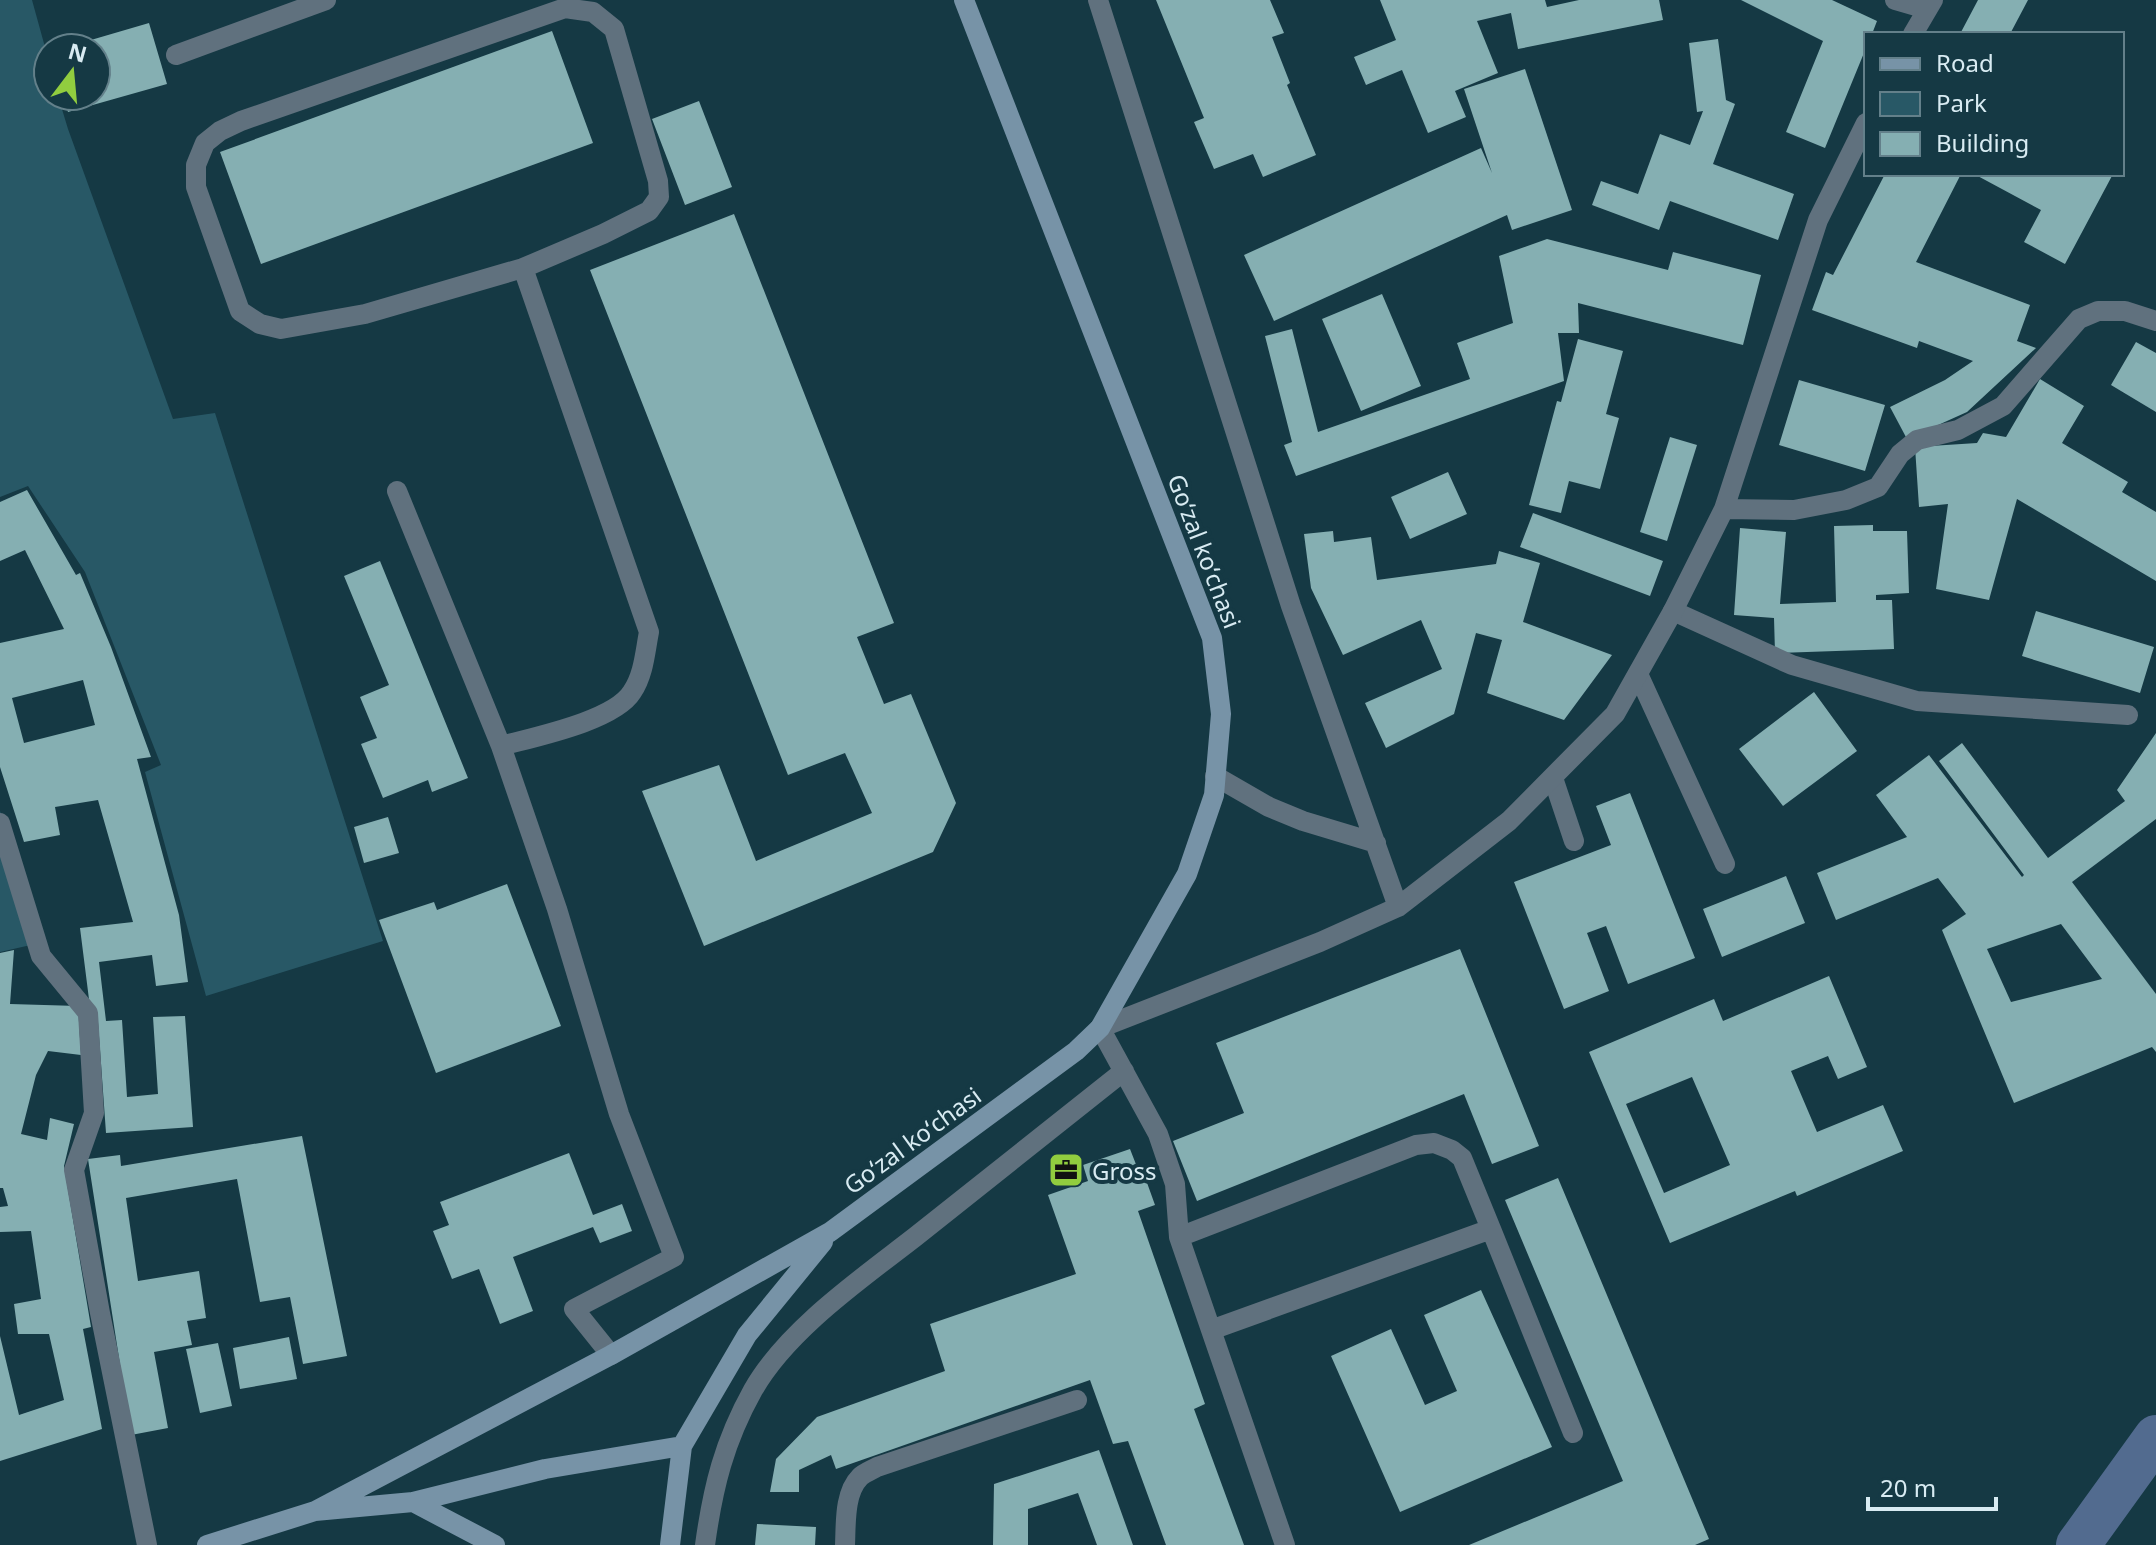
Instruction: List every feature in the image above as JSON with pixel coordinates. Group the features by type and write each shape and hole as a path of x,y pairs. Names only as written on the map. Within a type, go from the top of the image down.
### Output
{"main road":[{"name":"Goʻzal koʻchasi","path":"830,1232 1076,1051 1100,1028 1187,874 1214,795 1221,714 1212,638 964,0"},
{"path":"207,1545 315,1511 611,1355 830,1232"},
{"path":"670,1545 682,1446 747,1335 830,1232"},
{"path":"315,1511 413,1502 545,1469 682,1446"},
{"path":"413,1502 495,1545"}],"street":[{"path":"176,55 326,0"},
{"path":"1098,0 1291,606 1398,907"},
{"path":"1895,0 1930,5 1914,32"},
{"path":"565,8 593,12 614,29 658,181 659,197 649,211 523,268 365,314 281,329 260,324 240,311 196,187 196,165 205,143 220,131 241,121 565,8"},
{"path":"1285,1545 1179,1237 1175,1184 1163,1147 1100,1028 1320,942 1398,907 1509,821 1615,714 1673,611 1724,509 1818,220 1864,127"},
{"path":"501,746 551,733 610,712 631,693 643,667 649,632 523,268"},
{"path":"1724,509 1794,510 1846,500 1878,487 1900,454 1917,440 1958,430 2003,406 2079,319 2098,311 2125,311 2156,321"},
{"path":"397,491 501,746 557,909 619,1114 674,1257 574,1309 611,1355"},
{"path":"1673,611 1792,665 1917,701 2128,715"},
{"path":"1638,674 1725,864"},
{"path":"1215,776 1269,807 1303,821 1376,843"},
{"path":"1553,778 1574,841"},
{"path":"0,823 41,956 88,1013 94,1113 74,1170 147,1545"},
{"path":"705,1545 711,1498 728,1442 755,1388 792,1339 846,1291 1124,1071"},
{"path":"1179,1237 1416,1145 1434,1143 1452,1150 1462,1158 1573,1433"},
{"path":"1211,1330 1491,1229"},
{"path":"845,1545 846,1513 859,1478 877,1467 1077,1400"}],"green space":[{"path":"0,0 32,0 41,32 32,32 32,112 63,112 173,419 215,413 383,941 206,996 145,772 161,765 85,572 28,486 0,497"},
{"path":"0,811 44,942 0,952"}],"building":[{"path":"1156,0 1270,0 1284,33 1272,37 1290,83 1287,85 1316,155 1263,177 1253,154 1214,169 1194,122 1204,118"},
{"path":"1380,0 1545,0 1547,7 1579,0 1659,0 1663,20 1518,49 1511,13 1477,21 1498,73 1455,91 1466,117 1428,133 1402,70 1366,85 1354,57 1396,40"},
{"path":"1741,0 1832,0 1877,21 1873,32 1864,32 1864,53 1825,148 1786,132 1823,41"},
{"path":"1978,0 2028,0 2011,32 1961,32"},
{"path":"149,23 167,84 112,100 112,34"},
{"path":"552,31 593,143 261,264 220,152"},
{"path":"1718,39 1726,100 1735,104 1713,164 1794,194 1778,240 1670,201 1659,230 1592,205 1601,181 1638,194 1660,134 1690,145 1703,111 1697,112 1689,43"},
{"path":"1525,69 1572,210 1512,230 1507,215 1274,321 1244,255 1481,148 1492,173 1464,89"},
{"path":"699,101 732,187 685,205 652,119"},
{"path":"1884,176 1960,176 1916,262 2030,305 2017,341 2036,348 1967,412 1907,439 1890,407 1945,380 1973,361 1919,341 1917,348 1812,310 1826,272 1833,275"},
{"path":"1978,176 2112,176 2065,264 2024,242 2041,210"},
{"path":"734,214 894,623 857,637 884,704 911,694 956,803 933,852 704,946 642,791 719,765 756,861 872,813 845,753 788,775 590,270"},
{"path":"1547,239 1668,270 1673,252 1761,275 1743,345 1578,303 1579,333 1558,333 1564,381 1296,476 1284,445 1292,442 1265,336 1292,329 1318,432 1470,379 1457,343 1513,323 1499,256"},
{"path":"1382,294 1421,386 1361,411 1322,319"},
{"path":"1578,339 1623,351 1606,414 1619,418 1600,489 1569,481 1561,513 1529,505 1557,401 1561,402"},
{"path":"2136,342 2156,353 2156,412 2111,385"},
{"path":"2040,379 2084,406 2062,443 2128,482 2122,492 2156,512 2156,581 2017,499 1989,600 1936,589 1948,504 1919,507 1915,447 1977,443 1983,433 2006,437"},
{"path":"1799,380 1885,405 1865,471 1779,445"},
{"path":"1670,437 1697,445 1667,541 1640,532"},
{"path":"1448,472 1467,514 1410,539 1391,497"},
{"path":"27,490 76,575 80,573 151,757 137,759 179,915 188,982 156,986 152,955 99,962 106,1021 122,1020 127,1097 158,1094 153,1017 185,1016 193,1127 106,1133 98,1022 92,1023 80,928 133,922 98,800 55,807 60,835 24,842 0,767 0,643 64,629 25,550 0,561 0,502","holes":["83,680 95,725 24,743 12,698"]},
{"path":"1533,513 1663,561 1650,596 1520,547"},
{"path":"1873,525 1873,531 1907,531 1909,593 1876,595 1876,600 1892,600 1894,649 1775,653 1774,618 1734,615 1740,528 1786,532 1780,604 1836,602 1834,526"},
{"path":"1333,531 1334,542 1371,537 1377,580 1496,564 1499,551 1540,563 1523,622 1612,655 1564,720 1487,693 1502,640 1476,633 1454,714 1386,748 1365,703 1442,669 1421,620 1343,655 1311,588 1304,534"},
{"path":"380,561 468,778 432,792 428,780 383,798 361,744 377,738 360,697 389,685 344,576"},
{"path":"2036,611 2154,647 2140,693 2022,656"},
{"path":"1814,692 1857,751 1783,806 1739,749"},
{"path":"2156,733 2156,819 2072,882 2156,994 2156,1052 2152,1047 2014,1103 1942,930 1966,914 1938,878 1836,920 1817,873 1907,837 1876,795 1929,755 2022,877 2024,875 1939,761 1962,743 2048,858 2125,801 2117,790","holes":["2061,924 2102,979 2011,1002 1987,949"]},
{"path":"1630,793 1695,958 1628,984 1606,926 1587,933 1609,991 1564,1009 1514,882 1611,845 1596,806"},
{"path":"388,817 399,853 364,863 354,827"},
{"path":"1786,876 1805,923 1722,957 1703,909"},
{"path":"507,884 561,1026 436,1073 379,920 434,902 437,910"},
{"path":"1460,949 1539,1146 1492,1164 1464,1094 1197,1201 1173,1141 1244,1113 1216,1043"},
{"path":"14,950 10,1004 78,1006 81,1055 48,1051 36,1075 21,1134 47,1140 50,1118 74,1124 64,1166 91,1327 83,1329 102,1429 0,1461 0,1336 19,1415 64,1400 49,1334 18,1334 14,1304 41,1299 31,1231 0,1232 0,1207 8,1206 3,1188 0,1188 0,953"},
{"path":"1829,976 1867,1067 1838,1079 1828,1056 1791,1071 1817,1132 1883,1105 1903,1151 1797,1196 1795,1191 1670,1243 1589,1052 1714,999 1723,1021","holes":["1692,1077 1730,1165 1664,1193 1626,1104"]},
{"path":"302,1136 347,1356 303,1364 290,1297 260,1302 237,1179 126,1198 138,1281 199,1271 206,1318 187,1321 192,1345 154,1352 168,1428 131,1435 88,1159 120,1155 121,1166"},
{"path":"1130,1149 1137,1167 1141,1166 1155,1205 1138,1211 1205,1404 1194,1409 1244,1545 1166,1545 1128,1441 1113,1444 1090,1380 836,1469 831,1455 799,1470 799,1492 770,1492 776,1459 817,1417 945,1371 930,1324 1076,1274 1048,1195 1088,1181 1083,1165"},
{"path":"569,1153 593,1215 622,1204 632,1231 600,1243 593,1227 513,1257 533,1311 500,1324 479,1269 452,1279 433,1231 449,1225 440,1202"},
{"path":"1558,1178 1709,1539 1695,1545 1469,1545 1623,1481 1505,1200"},
{"path":"1481,1290 1552,1447 1400,1512 1331,1356 1391,1329 1425,1405 1457,1391 1424,1315"},
{"path":"289,1337 297,1379 240,1389 233,1348"},
{"path":"218,1343 232,1406 200,1413 186,1349"},
{"path":"1099,1450 1133,1545 1097,1545 1078,1493 1028,1509 1028,1545 993,1545 994,1484"},
{"path":"757,1524 816,1527 815,1545 755,1545"}],"waterway":[{"path":"2078,1545 2156,1437"}],"place":[{"name":"Gross","path":"1066,1170"}]}
